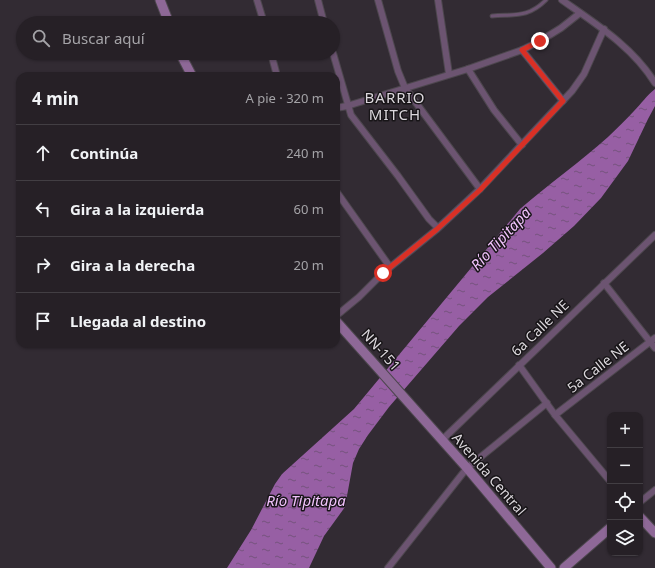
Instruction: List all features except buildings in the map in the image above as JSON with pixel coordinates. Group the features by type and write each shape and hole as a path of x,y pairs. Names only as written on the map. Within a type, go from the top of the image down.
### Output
{"street":[{"path":"160,0 166,16"},
{"path":"256,0 262,16"},
{"path":"318,0 322,16"},
{"path":"378,0 398,71 405,88 480,190"},
{"path":"438,0 449,74"},
{"path":"562,0 604,29 631,54 654,81"},
{"path":"340,107 468,69 522,50 561,28 580,13"},
{"path":"340,313 360,297 390,267 438,228 480,190 563,101 584,74 604,29"},
{"path":"522,50 563,101"},
{"path":"184,60 190,72"},
{"path":"274,60 276,72"},
{"path":"335,60 338,72"},
{"path":"468,69 494,110 522,145"},
{"path":"340,78 351,115 429,219 438,228"},
{"path":"340,197 390,267"},
{"name":"6a Calle NE","path":"442,440 655,235"},
{"path":"604,283 652,340 655,348"},
{"name":"NN-151","path":"340,325 406,398"},
{"name":"5a Calle NE","path":"555,415 652,340"},
{"path":"519,365 555,415 607,477"},
{"name":"Avenida Central","path":"406,398 551,568"},
{"path":"388,568 467,468 546,403"},
{"path":"643,500 655,490"},
{"path":"643,520 655,533"},
{"path":"570,566 607,531"}],"lane":[{"path":"492,16 527,13 534,10 546,0"}],"water":[{"name":"Río Tipitapa","path":"655,89 655,106 628,161 601,198 574,226 488,297 459,326 389,407 368,435 359,449 353,463 345,507 324,536 309,568 227,568 251,530 275,484 282,474 354,409 520,209 608,137"}],"district":[{"name":"BARRIO MITCH","path":"395,106"}],"route":[{"path":"383,273 436,230 480,190 563,101 522,50 540,41"}]}
